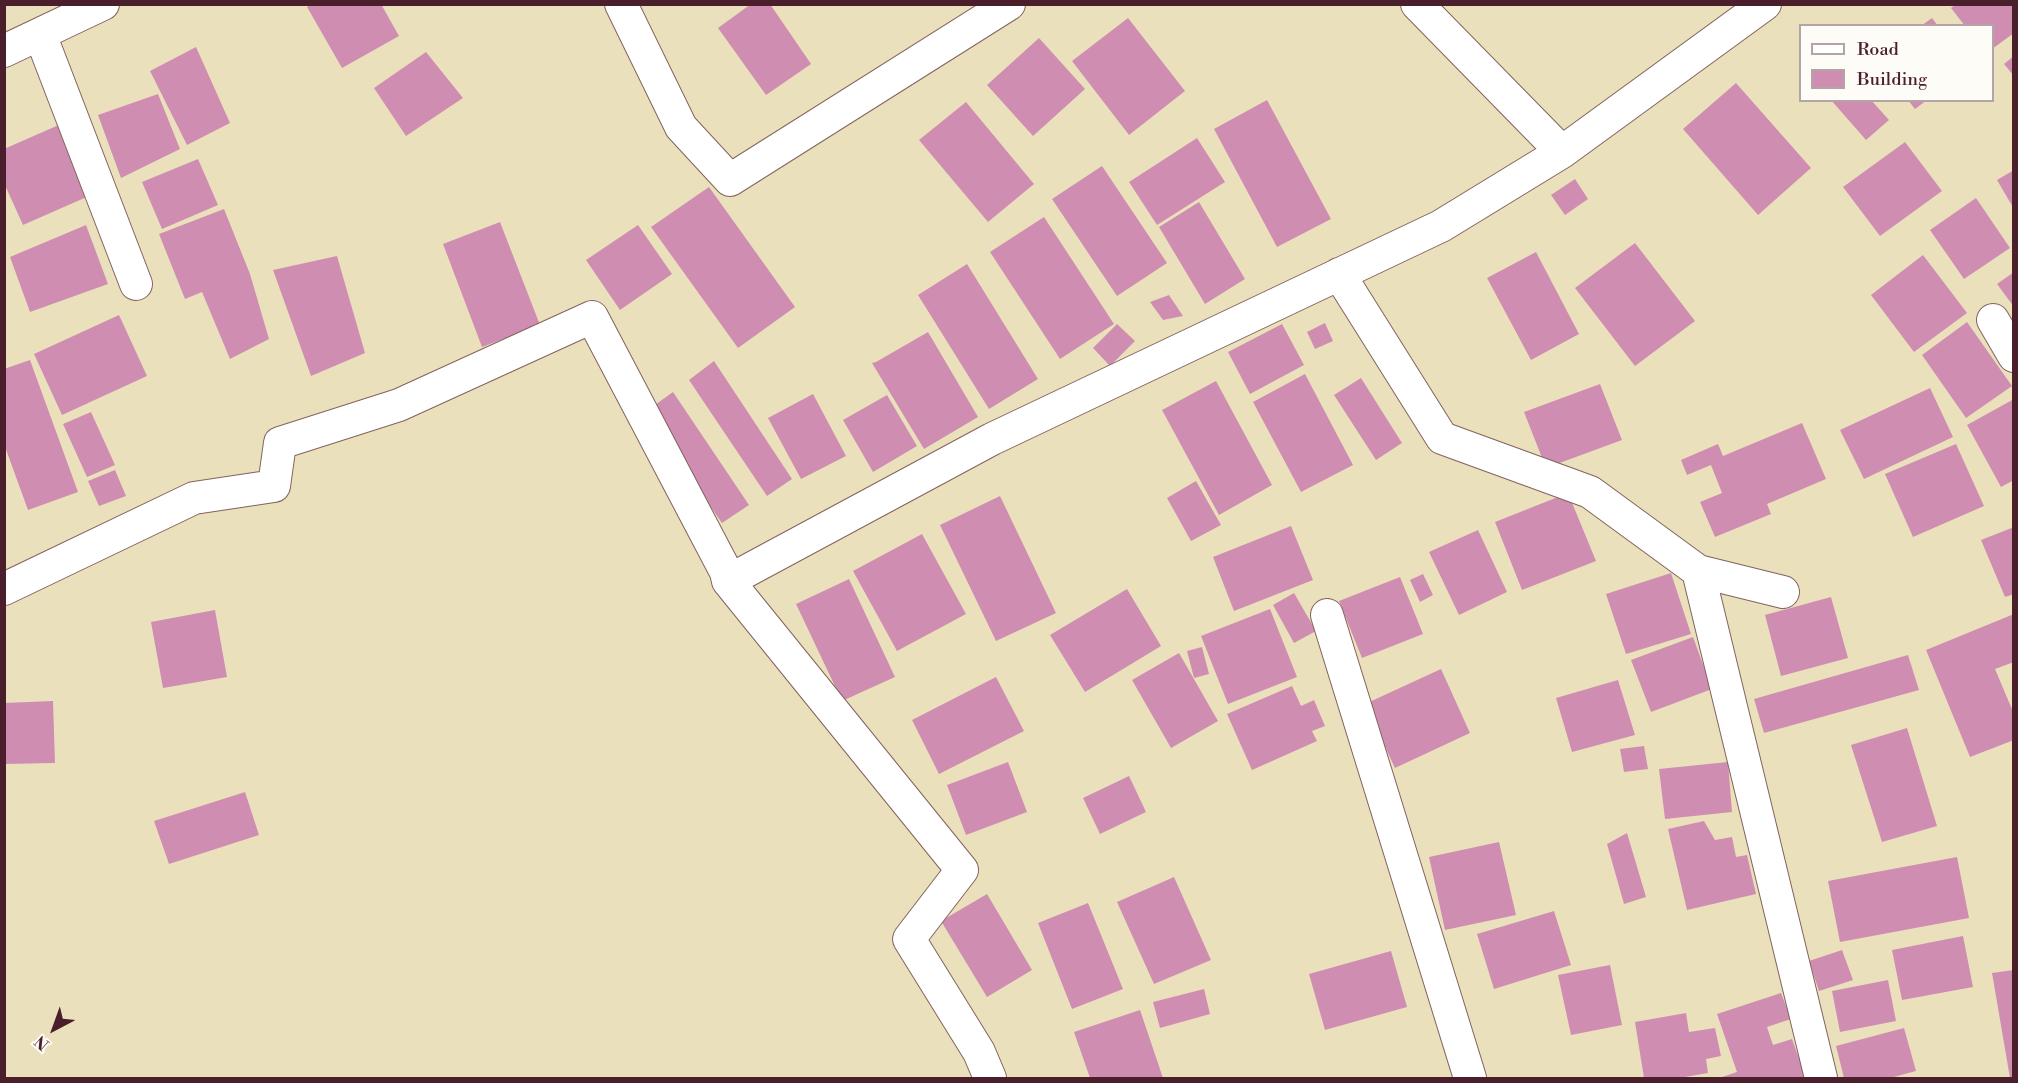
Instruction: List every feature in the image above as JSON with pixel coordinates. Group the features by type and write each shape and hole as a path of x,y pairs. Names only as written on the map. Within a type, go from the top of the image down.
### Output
{"street":[{"path":"4,51 103,4"},
{"path":"621,4 681,127 730,180 1009,4"},
{"path":"1417,4 1563,152"},
{"path":"728,581 992,439 1441,226 1563,152 1765,4"},
{"path":"40,34 136,284"},
{"path":"1339,274 1442,438 1590,492 1698,571 1783,592"},
{"path":"4,589 194,498 274,486 280,443 399,405 592,317 726,572 728,581 962,870 909,939 979,1052 990,1078"},
{"path":"1993,320 2013,356"},
{"path":"1698,571 1821,1078"},
{"path":"1327,615 1470,1078"}],"building":[{"path":"311,4 381,4 399,36 342,68 307,7"},
{"path":"751,4 770,4 811,64 766,95 718,28"},
{"path":"1956,4 2014,4 2014,33 1994,48 1994,24 1963,24 1951,8"},
{"path":"1128,18 1185,91 1129,135 1072,61"},
{"path":"1932,18 1936,24 1924,24"},
{"path":"1039,38 1085,89 1033,136 987,85"},
{"path":"196,47 230,123 187,145 150,71"},
{"path":"426,52 463,98 406,136 374,88"},
{"path":"2014,56 2014,76 2004,64"},
{"path":"1736,83 1811,168 1758,215 1683,129"},
{"path":"158,94 180,149 121,178 98,115"},
{"path":"1267,100 1331,219 1277,247 1214,129"},
{"path":"966,102 1034,184 988,222 919,140"},
{"path":"1833,102 1873,102 1889,120 1866,140"},
{"path":"1910,102 1924,102 1915,109"},
{"path":"61,124 89,196 23,225 4,183 4,149"},
{"path":"1197,138 1225,182 1157,225 1129,182"},
{"path":"1905,142 1942,191 1880,236 1843,187"},
{"path":"198,159 218,205 162,229 142,182"},
{"path":"1102,166 1167,263 1117,296 1052,199"},
{"path":"2014,170 2014,209 1997,180"},
{"path":"1575,179 1588,199 1565,215 1551,195"},
{"path":"709,187 795,307 738,348 651,227"},
{"path":"1976,198 2010,248 1964,279 1930,230"},
{"path":"1199,202 1245,279 1205,304 1159,227"},
{"path":"224,209 250,274 269,339 230,359 202,292 185,299 159,234"},
{"path":"1044,217 1114,324 1060,359 990,252"},
{"path":"500,222 540,325 482,347 443,244"},
{"path":"86,225 108,284 30,312 10,257"},
{"path":"638,225 672,274 620,310 586,260"},
{"path":"1635,243 1695,321 1635,366 1575,288"},
{"path":"1536,252 1579,334 1531,360 1487,278"},
{"path":"1923,255 1967,313 1914,352 1871,295"},
{"path":"337,256 365,353 311,376 273,270"},
{"path":"967,264 1038,379 989,409 918,295"},
{"path":"2014,272 2014,307 1997,284"},
{"path":"1169,295 1183,316 1163,320 1150,302"},
{"path":"119,315 147,376 62,415 34,354"},
{"path":"1967,322 2012,386 1966,418 1922,355"},
{"path":"1325,323 1333,341 1315,349 1307,332"},
{"path":"1117,324 1135,341 1110,366 1093,348"},
{"path":"1282,324 1304,365 1250,394 1228,352"},
{"path":"928,332 978,417 924,449 872,363"},
{"path":"30,360 78,492 28,510 4,444 4,369"},
{"path":"714,361 792,479 767,496 689,380"},
{"path":"1305,374 1353,465 1301,492 1253,402"},
{"path":"1361,378 1402,443 1376,460 1334,395"},
{"path":"1216,381 1272,485 1219,515 1162,410"},
{"path":"1600,384 1622,440 1546,468 1524,412"},
{"path":"1930,388 1953,437 1864,479 1840,430"},
{"path":"673,392 749,505 722,523 645,412"},
{"path":"813,394 846,456 801,479 768,418"},
{"path":"887,395 917,446 873,472 843,420"},
{"path":"2014,399 2014,480 2001,487 1967,425"},
{"path":"91,412 115,465 87,477 63,424"},
{"path":"1802,423 1826,479 1767,504 1771,514 1715,537 1700,502 1722,493 1711,465 1687,475 1681,460 1718,444 1723,456"},
{"path":"1956,444 1984,506 1913,537 1885,474"},
{"path":"115,470 126,496 99,506 88,481"},
{"path":"1196,481 1221,525 1191,541 1167,498"},
{"path":"1568,493 1596,561 1522,590 1495,522"},
{"path":"1000,496 1056,613 996,641 940,525"},
{"path":"1291,526 1313,580 1234,611 1213,557"},
{"path":"2014,527 2014,594 2005,597 1981,540"},
{"path":"1478,530 1507,592 1459,615 1429,552"},
{"path":"922,534 966,614 897,651 853,571"},
{"path":"1671,573 1691,634 1626,654 1606,594"},
{"path":"1423,574 1433,595 1420,602 1410,580"},
{"path":"1400,577 1423,634 1362,658 1339,601"},
{"path":"849,579 895,677 842,701 796,604"},
{"path":"1127,589 1161,646 1085,692 1050,635"},
{"path":"1294,593 1316,631 1294,643 1273,605"},
{"path":"1831,597 1848,658 1781,676 1765,615"},
{"path":"1270,609 1297,677 1228,704 1201,636"},
{"path":"215,610 227,677 163,688 151,622"},
{"path":"2014,614 2014,662 1995,669 2014,714 2014,740 1970,757 1926,650"},
{"path":"1693,637 1712,689 1651,712 1631,660"},
{"path":"1202,647 1209,674 1194,678 1187,651"},
{"path":"1179,653 1218,721 1171,748 1132,680"},
{"path":"1908,655 1919,690 1764,733 1754,699"},
{"path":"1441,669 1470,733 1395,768 1365,704"},
{"path":"996,677 1024,731 939,774 912,720"},
{"path":"1618,680 1635,735 1572,752 1556,698"},
{"path":"1292,686 1301,706 1314,700 1325,726 1312,731 1317,741 1252,770 1227,714"},
{"path":"53,701 55,763 4,764 4,703"},
{"path":"1907,728 1937,826 1882,842 1851,745"},
{"path":"1644,746 1648,769 1624,772 1620,749"},
{"path":"1008,762 1027,812 966,835 947,785"},
{"path":"1728,762 1732,812 1665,819 1659,769"},
{"path":"1129,776 1146,812 1100,834 1083,798"},
{"path":"245,792 259,835 169,864 154,821"},
{"path":"1704,821 1715,840 1732,837 1736,857 1747,855 1756,894 1687,910 1668,829"},
{"path":"1627,833 1646,897 1624,904 1607,844"},
{"path":"1499,842 1516,915 1445,930 1429,857"},
{"path":"1957,857 1969,918 1840,942 1828,881"},
{"path":"1174,877 1211,960 1154,984 1117,902"},
{"path":"987,894 1032,970 987,997 941,921"},
{"path":"1088,903 1123,989 1072,1009 1038,923"},
{"path":"1554,911 1571,965 1494,989 1477,934"},
{"path":"1963,936 1973,987 1902,1000 1892,950"},
{"path":"1842,950 1853,980 1819,991 1809,961"},
{"path":"1391,951 1407,1007 1325,1030 1309,974"},
{"path":"1610,965 1622,1025 1571,1035 1558,975"},
{"path":"2014,970 2014,1078 2010,1078 1992,973"},
{"path":"1888,980 1896,1021 1840,1032 1832,991"},
{"path":"1204,989 1210,1014 1160,1028 1153,1002"},
{"path":"1781,993 1791,1019 1767,1027 1773,1045 1792,1039 1806,1078 1719,1078 1737,1072 1717,1014"},
{"path":"1140,1010 1163,1078 1090,1078 1074,1032"},
{"path":"1686,1013 1689,1032 1715,1028 1721,1056 1706,1059 1708,1073 1679,1078 1644,1078 1635,1022"},
{"path":"1904,1028 1916,1071 1890,1078 1844,1078 1836,1046"}]}
